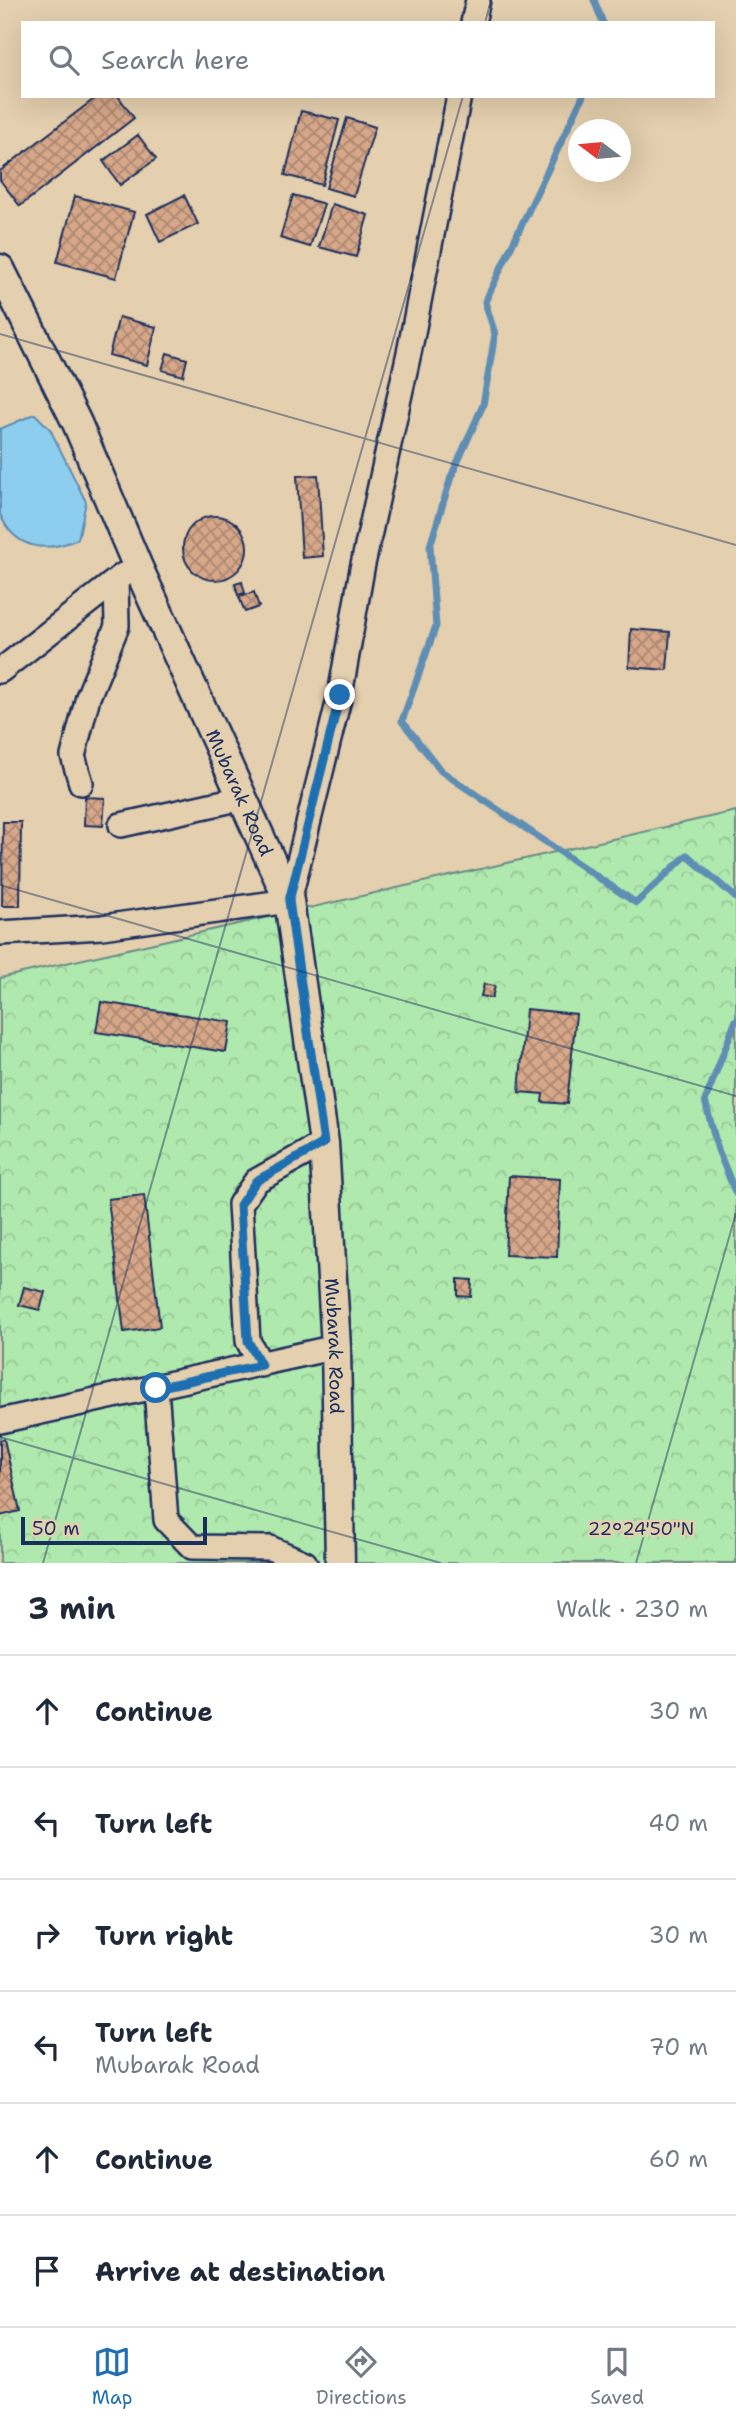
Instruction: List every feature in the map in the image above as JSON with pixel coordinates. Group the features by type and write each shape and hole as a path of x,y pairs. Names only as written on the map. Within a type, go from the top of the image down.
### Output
{"street":[{"path":"473,21 478,0"},
{"path":"0,933 102,926 289,901 340,695 362,569 410,348 459,98"},
{"name":"Mubarak Road","path":"0,269 77,423 126,573 243,798 289,901 324,1143 336,1347 340,1563"},
{"path":"0,671 126,573"},
{"path":"81,783 73,756 88,697 117,626 126,573"},
{"path":"121,825 243,798"},
{"path":"261,1365 248,1341 240,1205 256,1181 324,1143"},
{"path":"0,1421 336,1347"},
{"path":"156,1388 166,1520 192,1547 270,1548 306,1563"}],"green space":[{"path":"736,811 736,1563 0,1563 0,978"}],"water":[{"path":"35,414 50,429 86,502 78,539 54,546 43,547 23,541 6,526 0,514 0,429"}],"building":[{"path":"95,98 119,98 134,118 20,206 0,180 0,171"},
{"path":"301,111 339,120 322,185 285,175"},
{"path":"347,118 375,127 354,196 326,188"},
{"path":"138,135 156,159 120,185 103,161"},
{"path":"184,195 198,224 160,242 147,214"},
{"path":"293,195 324,204 310,247 280,238"},
{"path":"75,196 134,212 116,278 57,262"},
{"path":"332,204 368,215 356,257 319,247"},
{"path":"119,317 156,327 147,365 109,355"},
{"path":"167,353 187,359 183,376 162,370"},
{"path":"318,475 323,556 302,558 297,476"},
{"path":"209,516 221,516 238,525 245,536 245,560 238,571 221,580 209,580 197,575 188,566 183,554 183,542 188,530 197,521"},
{"path":"242,582 245,593 238,595 235,584"},
{"path":"254,592 259,607 245,612 239,597"},
{"path":"631,629 670,632 667,670 629,667"},
{"path":"85,797 105,798 103,826 84,825"},
{"path":"3,822 21,822 20,906 2,906"},
{"path":"484,984 495,986 492,998 481,996"},
{"path":"101,1002 231,1022 226,1052 96,1032"},
{"path":"526,1009 576,1014 567,1104 542,1102 543,1094 519,1092"},
{"path":"509,1176 560,1179 557,1257 505,1255"},
{"path":"144,1195 160,1327 124,1332 108,1199"},
{"path":"458,1279 472,1280 471,1297 458,1296"},
{"path":"24,1287 45,1292 40,1310 19,1305"},
{"path":"4,1439 20,1511 0,1516 0,1440"}],"waterway":[{"path":"594,0 602,21"},
{"path":"582,98 485,302 495,334 483,405 451,477 430,546 436,626 402,721 441,771 636,903 687,855 736,898"},
{"path":"736,1020 705,1101 718,1150 736,1194"}],"route":[{"path":"156,1388 261,1365 248,1341 240,1205 256,1181 324,1143 289,901 340,695"}]}
